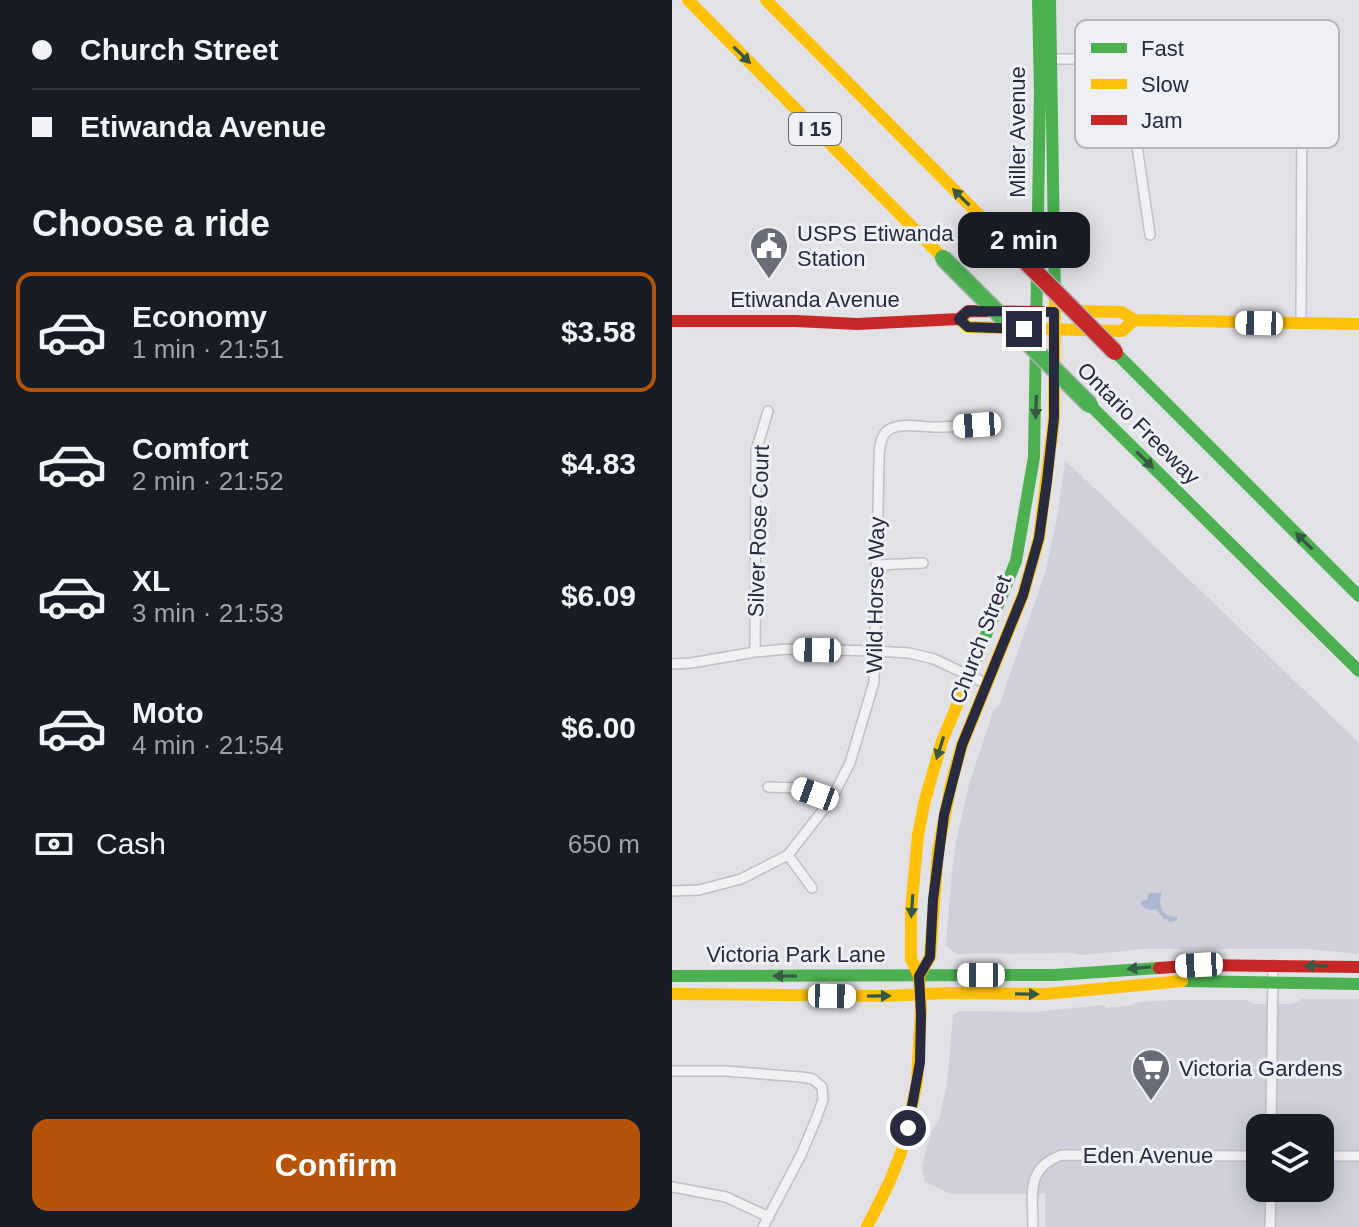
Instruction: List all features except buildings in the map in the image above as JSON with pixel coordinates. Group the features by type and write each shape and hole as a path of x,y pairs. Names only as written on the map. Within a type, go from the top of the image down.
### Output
{"main road":[{"name":"Ontario Freeway","path":"688,0 1359,671"},
{"name":"Ontario Freeway","path":"766,0 1359,596"},
{"name":"Miller Avenue","path":"1038,0 1055,238 1045,312"},
{"name":"Miller Avenue","path":"1044,59 1050,0"},
{"name":"Etiwanda Avenue","path":"672,321 857,324 959,319 968,311 1122,312 1134,320 1359,324"},
{"name":"Church Street","path":"867,1227 904,1145 920,1062 921,994 919,976 911,959 911,910 918,835 942,741 1016,561 1034,457 1045,312"},
{"name":"Etiwanda Avenue","path":"959,319 968,327 1122,331 1134,320"},
{"name":"Church Street","path":"919,976 930,957 938,851 951,784 962,745 1023,595 1039,538 1054,418 1045,329"},
{"name":"Victoria Park Lane","path":"672,976 1054,975 1184,966 1273,974"},
{"path":"1273,974 1359,967"},
{"name":"Victoria Park Lane","path":"672,994 1045,994 1273,974"},
{"path":"1273,974 1359,984"}],"street":[{"path":"1044,59 1075,59"},
{"path":"1137,148 1150,235"},
{"path":"1301,323 1302,148"},
{"name":"Silver Rose Court","path":"755,652 756,451 768,411"},
{"name":"Wild Horse Way","path":"672,891 699,890 741,879 788,855 831,800 850,763 874,682 880,446 887,430 905,426 935,428 977,425"},
{"path":"876,565 923,563"},
{"path":"672,664 788,649 909,653 934,659 987,684"},
{"path":"768,787 798,788 831,800"},
{"path":"788,855 812,888"},
{"path":"1271,1114 1273,974"},
{"path":"672,1071 725,1071 801,1077 813,1079 822,1087 823,1100 801,1155 763,1227"},
{"name":"Eden Avenue","path":"1033,1227 1034,1180 1040,1168 1050,1159 1062,1155 1246,1156"},
{"path":"1334,1156 1359,1156"},
{"path":"672,1187 726,1197 769,1217"},
{"path":"1270,1227 1271,1202"}],"shaded area":[{"path":"1065,460 1359,743 1359,954 1308,949 1142,949 1084,955 957,954 946,946 956,842 969,784 1045,573"},
{"name":"Victoria Gardens","path":"1302,999 1359,999 1359,1227 1045,1227 1045,1194 951,1194 925,1182 922,1166 931,1132 939,1120 947,1084 953,1015 960,1011 1034,1012 1174,1000 1246,1000 1255,1004 1292,1004"}],"water":[{"path":"1149,893 1162,893 1162,910 1177,917 1177,920 1169,922 1156,909 1141,906 1140,903 1147,900"}],"traffic: fast":[{"path":"975,662 1016,561 1034,457 1040,90 1038,0"},
{"path":"1050,0 1055,301"},
{"path":"943,258 1090,405"},
{"path":"1115,352 1359,596"},
{"path":"1090,405 1359,671"},
{"path":"672,976 1054,975 1159,968"},
{"path":"1182,981 1359,984"}],"traffic: slow":[{"path":"688,0 943,258"},
{"path":"766,0 1016,252"},
{"path":"919,976 930,957 938,851 951,784 962,745 1023,595 1039,538 1054,418 1055,301"},
{"path":"1072,311 1122,312 1134,320 1359,324"},
{"path":"959,319 968,327 1122,331 1134,320"},
{"path":"867,1227 901,1153 917,1082 921,1009 919,976 911,959 911,910 918,835 942,741 975,662"},
{"path":"672,994 1045,994 1182,981"}],"traffic: jam":[{"path":"1016,252 1115,352"},
{"path":"672,321 857,324 959,319 968,311 1042,312"},
{"path":"1159,968 1199,965 1359,967"}],"place":[{"name":"USPS Etiwanda Station","path":"769,280"},
{"name":"Victoria Gardens","path":"1151,1102"}],"route":[{"path":"908,1128 920,1062 919,976 930,957 933,900 944,815 962,745 1023,595 1039,538 1054,418 1054,312 968,311 959,319 968,327 1024,329"}]}
